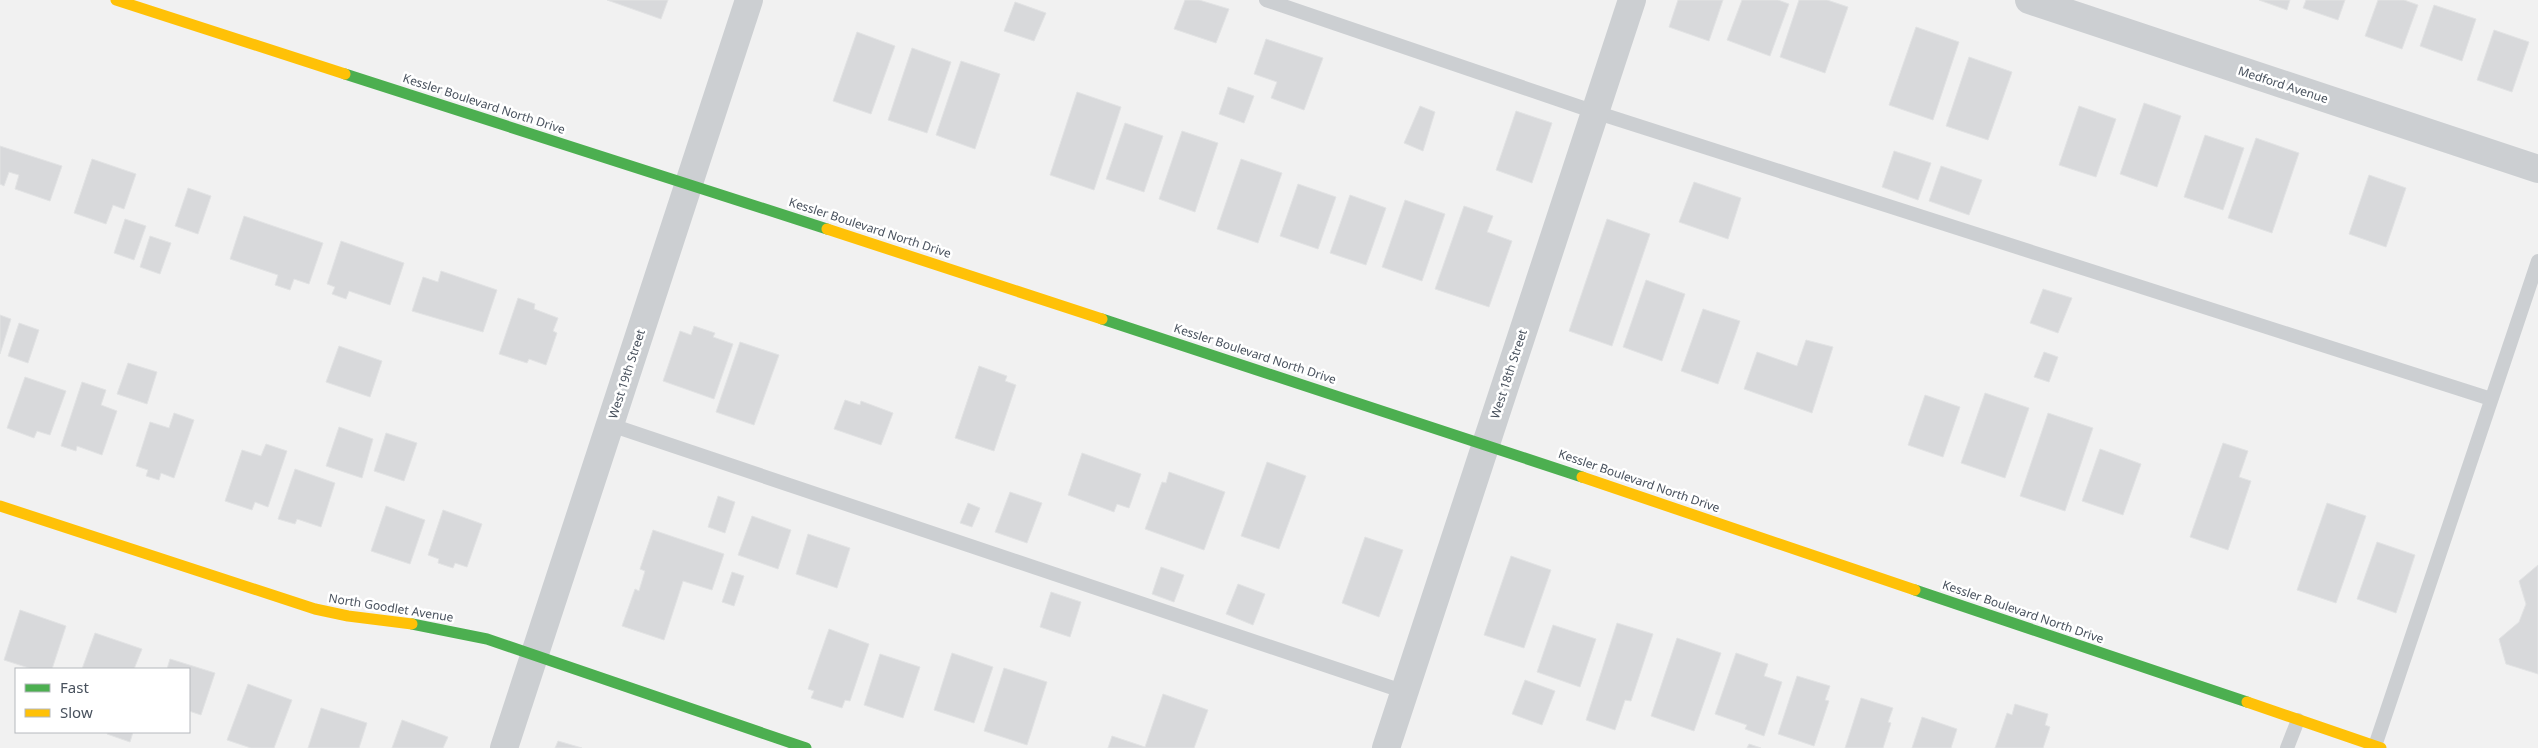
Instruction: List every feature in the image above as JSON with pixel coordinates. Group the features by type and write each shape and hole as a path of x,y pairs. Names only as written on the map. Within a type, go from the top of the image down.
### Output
{"main road":[{"name":"Kessler Boulevard North Drive","path":"116,0 689,184 1486,444 2378,747"},
{"name":"North Goodlet Avenue","path":"0,506 315,609 348,616 402,621 457,631 503,643 806,748"}],"street":[{"name":"West 19th Street","path":"504,748 749,0"},
{"name":"West 18th Street","path":"1386,748 1632,0"},
{"name":"Medford Avenue","path":"2029,0 2538,169"}],"lane":[{"path":"1266,0 1595,112 2492,399"},
{"path":"2378,747 2538,261"},
{"path":"610,424 1404,692"},
{"path":"2287,748 2298,720"}],"building":[{"path":"607,0 668,0 661,19"},
{"path":"1185,0 1199,0 1229,9 1216,43 1174,29"},
{"path":"1678,0 1723,0 1709,41 1669,27"},
{"path":"1742,0 1778,0 1789,4 1770,56 1727,40"},
{"path":"1799,0 1827,0 1848,7 1825,73 1780,57"},
{"path":"2259,0 2290,0 2287,10"},
{"path":"2306,0 2345,0 2338,20 2303,8"},
{"path":"2378,0 2404,0 2418,5 2402,49 2365,36"},
{"path":"1015,2 1046,13 1034,41 1004,31"},
{"path":"2434,5 2476,19 2462,61 2420,46"},
{"path":"1916,27 1959,42 1933,120 1889,105"},
{"path":"2494,30 2529,42 2512,92 2477,80"},
{"path":"857,32 895,46 871,114 833,101"},
{"path":"1266,39 1323,58 1304,110 1271,98 1277,82 1254,74"},
{"path":"912,48 951,62 927,133 888,120"},
{"path":"1969,57 2012,72 1988,140 1946,126"},
{"path":"961,61 1000,74 975,149 936,135"},
{"path":"1228,87 1254,96 1244,123 1219,114"},
{"path":"1077,92 1121,107 1094,190 1050,175"},
{"path":"2144,103 2181,116 2157,187 2120,174"},
{"path":"1420,106 1435,112 1423,151 1404,143"},
{"path":"2079,106 2116,119 2096,177 2059,165"},
{"path":"1516,111 1552,123 1532,183 1496,170"},
{"path":"1125,123 1163,136 1144,192 1106,179"},
{"path":"1182,131 1218,143 1195,212 1159,199"},
{"path":"2205,135 2244,148 2223,210 2184,197"},
{"path":"2256,138 2299,153 2272,233 2228,218"},
{"path":"0,146 62,166 50,201 15,189 19,175 9,172 4,186 0,184"},
{"path":"1894,151 1931,163 1918,200 1882,187"},
{"path":"92,159 136,174 124,209 113,205 106,224 74,213"},
{"path":"1241,159 1282,173 1258,243 1217,229"},
{"path":"1941,166 1982,180 1969,215 1929,201"},
{"path":"2369,175 2406,188 2386,247 2349,234"},
{"path":"1694,182 1741,198 1728,239 1679,222"},
{"path":"1298,184 1336,197 1318,249 1280,236"},
{"path":"188,188 211,196 198,234 175,226"},
{"path":"1350,195 1386,208 1366,265 1330,253"},
{"path":"1405,200 1445,214 1422,281 1382,267"},
{"path":"1464,206 1493,216 1487,232 1512,241 1489,307 1435,289"},
{"path":"244,216 323,243 309,284 294,279 290,290 275,285 278,275 230,259"},
{"path":"125,219 146,226 134,260 114,253"},
{"path":"1607,219 1650,234 1612,346 1569,331"},
{"path":"150,236 171,243 160,274 140,267"},
{"path":"341,241 404,263 390,305 349,291 346,299 332,294 335,287 327,284"},
{"path":"441,271 497,290 483,332 412,311 423,277 438,282"},
{"path":"1646,280 1685,294 1662,361 1623,347"},
{"path":"2043,289 2072,298 2058,333 2030,323"},
{"path":"518,298 535,304 534,309 558,318 553,331 557,333 546,365 529,359 527,363 499,354"},
{"path":"1703,309 1740,321 1718,384 1681,371"},
{"path":"0,315 11,319 0,354"},
{"path":"19,323 39,330 28,363 8,356"},
{"path":"694,326 715,333 713,337 733,344 714,399 663,381 680,331 691,335"},
{"path":"1806,340 1833,347 1812,413 1744,389 1757,352 1797,366"},
{"path":"740,342 779,355 754,425 716,412"},
{"path":"339,346 382,361 370,397 326,382"},
{"path":"2044,352 2058,357 2049,382 2034,377"},
{"path":"128,363 157,372 147,404 117,394"},
{"path":"979,366 1007,376 1005,381 1016,385 994,451 955,438"},
{"path":"25,377 66,391 50,435 37,431 34,438 7,428"},
{"path":"82,382 106,390 101,405 117,411 102,455 77,446 76,451 61,446"},
{"path":"1985,393 2029,408 2005,478 1961,463"},
{"path":"1925,395 1960,407 1943,457 1908,445"},
{"path":"845,400 860,405 861,401 893,413 881,445 834,429"},
{"path":"174,413 194,420 174,478 161,473 159,480 146,476 148,470 136,466 150,422 169,428"},
{"path":"2048,413 2093,428 2065,511 2020,496"},
{"path":"339,427 373,439 362,478 326,466"},
{"path":"386,433 417,443 404,481 374,471"},
{"path":"2223,443 2248,451 2239,477 2251,481 2228,550 2190,537"},
{"path":"266,444 287,451 268,507 255,502 252,510 225,501 242,450 261,456"},
{"path":"2100,449 2141,464 2123,515 2082,501"},
{"path":"1082,453 1141,474 1129,508 1117,504 1114,512 1068,495"},
{"path":"1267,462 1306,476 1279,549 1241,536"},
{"path":"295,469 335,483 321,527 297,519 295,524 278,519"},
{"path":"1169,472 1225,492 1204,550 1145,529 1162,482 1166,483"},
{"path":"1010,492 1042,503 1027,543 995,532"},
{"path":"718,496 735,502 725,533 708,527"},
{"path":"968,503 980,508 972,527 960,523"},
{"path":"2327,503 2366,516 2336,603 2297,590"},
{"path":"386,506 425,520 410,564 371,551"},
{"path":"443,510 482,524 467,567 455,563 453,568 438,563 439,559 428,555"},
{"path":"752,516 791,530 778,569 738,555"},
{"path":"653,530 724,554 712,590 683,581 664,640 622,626 635,589 639,591 645,571 640,569"},
{"path":"808,534 850,548 837,588 796,574"},
{"path":"1365,537 1403,550 1379,617 1342,603"},
{"path":"2377,542 2415,555 2396,613 2357,599"},
{"path":"1511,556 1551,570 1524,648 1484,635"},
{"path":"2538,565 2538,674 2506,664 2499,639 2519,622 2526,604 2519,581"},
{"path":"1161,567 1184,575 1174,602 1152,594"},
{"path":"732,572 744,576 734,606 722,602"},
{"path":"1238,584 1265,594 1253,625 1226,614"},
{"path":"1051,592 1081,602 1070,637 1040,627"},
{"path":"20,610 66,626 52,668 29,668 4,660"},
{"path":"1617,623 1653,634 1631,701 1625,700 1615,730 1586,720"},
{"path":"1553,625 1596,639 1580,687 1537,672"},
{"path":"829,629 869,644 850,701 845,700 842,708 811,698 814,691 808,689"},
{"path":"95,633 142,649 134,668 82,668"},
{"path":"1677,638 1721,653 1694,731 1651,716"},
{"path":"952,653 993,667 974,723 934,710"},
{"path":"1736,653 1768,664 1764,676 1782,682 1764,736 1745,729 1747,725 1715,714"},
{"path":"880,654 920,667 903,718 864,705"},
{"path":"170,659 215,673 201,715 190,711 190,668 167,668"},
{"path":"1004,668 1047,682 1027,745 984,731"},
{"path":"1797,676 1830,686 1825,700 1829,701 1814,746 1778,734"},
{"path":"1525,680 1555,691 1542,725 1512,714"},
{"path":"248,684 292,700 274,748 251,748 227,740"},
{"path":"1163,694 1208,710 1194,748 1108,748 1112,736 1145,747"},
{"path":"1861,698 1893,708 1888,722 1891,723 1883,748 1845,748"},
{"path":"2015,704 2048,714 2045,725 2050,727 2043,748 1995,748 2007,713 2012,715"},
{"path":"321,708 367,723 359,748 308,748"},
{"path":"1922,717 1957,729 1951,748 1912,748"},
{"path":"402,720 448,737 443,748 392,748"},
{"path":"108,733 133,733 130,742"},
{"path":"558,741 582,748 555,748"},
{"path":"1749,744 1761,748 1747,748"}],"traffic: fast":[{"path":"345,74 827,229"},
{"path":"1102,319 1582,477"},
{"path":"1915,590 2247,702"},
{"path":"412,624 487,639 806,748"}],"traffic: slow":[{"path":"116,0 345,74"},
{"path":"827,229 1102,319"},
{"path":"1582,477 1915,590"},
{"path":"0,506 315,609 348,616 412,624"},
{"path":"2247,702 2381,748"}]}
